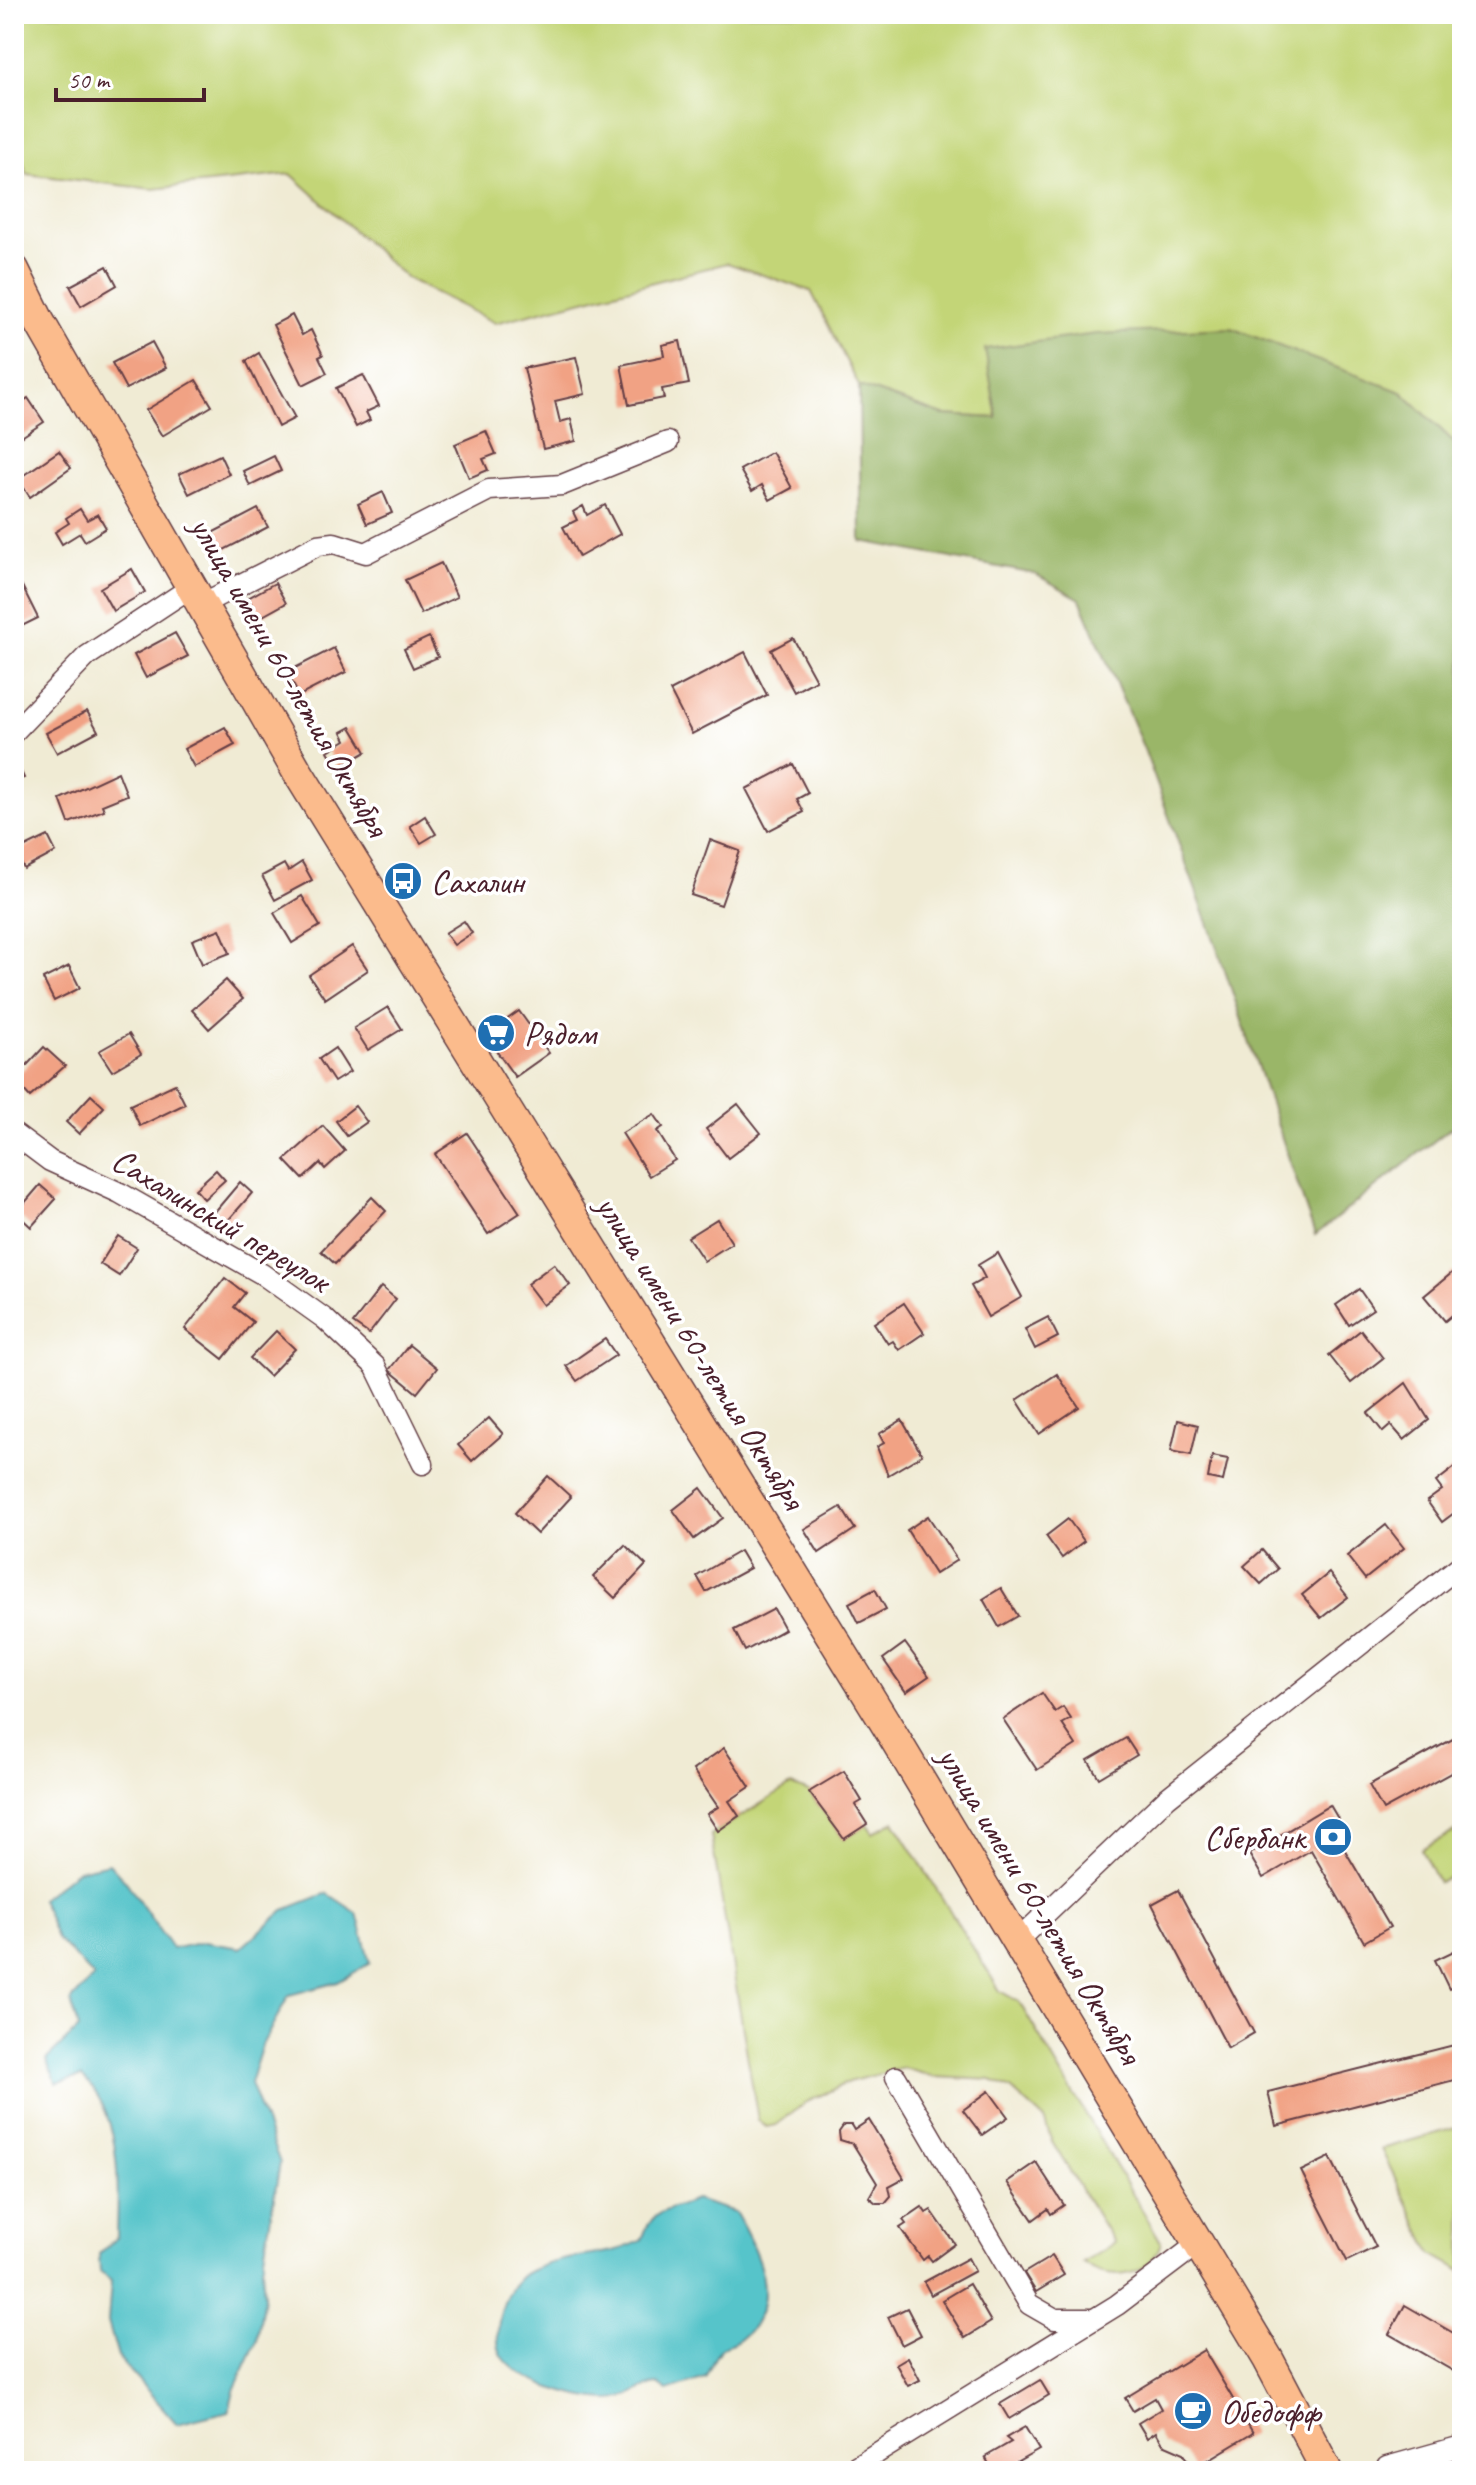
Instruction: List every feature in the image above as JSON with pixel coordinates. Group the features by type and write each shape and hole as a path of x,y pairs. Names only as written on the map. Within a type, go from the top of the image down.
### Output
{"main road":[{"name":"улица имени 60-летия Октября","path":"14,270 39,321 297,771 1017,1941 1268,2359 1327,2471"}],"street":[{"path":"14,732 87,656 198,595 318,545 334,543 366,553 489,490 562,485 668,442"},
{"name":"Сахалинский переулок","path":"14,1134 50,1161 120,1193 262,1274 325,1319 375,1366 423,1464"},
{"path":"1017,1941 1176,1789 1462,1564"},
{"path":"896,2077 1029,2304 1055,2319 1093,2319"},
{"path":"848,2471 1093,2319 1199,2243"},
{"path":"1387,2467 1462,2446"}],"green space":[{"path":"14,14 1462,14 1462,450 1402,392 986,349 998,418 943,415 859,386 811,291 727,263 495,323 406,278 291,174 153,189 27,174 14,135"},
{"path":"1231,328 1402,392 1462,450 1462,1119 1315,1235 1220,956 1144,749 1080,599 1035,574 861,541 859,386 943,415 997,418 985,349 1096,334"},
{"path":"791,1785 809,1792 844,1839 867,1824 873,1833 894,1821 1000,1991 1019,2002 1161,2242 1149,2263 1139,2270 1117,2275 1093,2270 1083,2263 1114,2243 1052,2142 1044,2119 1011,2089 992,2080 934,2077 904,2068 848,2082 807,2102 776,2125 766,2127 758,2120 711,1835"},
{"path":"1462,1828 1462,1871 1438,1883 1421,1849"},
{"path":"1462,2126 1462,2271 1432,2254 1381,2149"}],"water":[{"path":"109,1863 127,1883 172,1949 204,1942 241,1948 284,1910 327,1893 357,1913 370,1963 338,1982 289,1995 262,2045 250,2083 280,2163 262,2268 264,2296 257,2341 234,2390 229,2411 177,2424 118,2357 108,2322 111,2281 100,2272 99,2254 117,2237 118,2196 115,2152 105,2110 82,2077 57,2083 46,2060 78,2029 71,2001 94,1977 57,1939 41,1899 78,1870"},
{"path":"695,2200 735,2212 758,2259 764,2293 755,2323 740,2339 720,2350 705,2378 668,2391 658,2384 614,2400 595,2399 547,2386 517,2371 507,2361 498,2344 499,2321 509,2292 523,2275 557,2261 629,2246 642,2240 656,2216"}],"building":[{"path":"107,266 117,285 81,306 70,286"},
{"path":"292,315 302,335 311,330 323,355 319,357 327,373 303,385 273,325"},
{"path":"680,341 689,384 662,389 664,398 629,405 621,365 664,356 662,345"},
{"path":"152,342 166,368 126,389 112,363"},
{"path":"259,353 295,418 278,427 246,361"},
{"path":"576,357 585,394 555,401 560,422 571,419 576,441 543,449 524,368"},
{"path":"363,375 379,406 366,412 370,420 356,427 336,388"},
{"path":"196,380 212,406 162,436 146,410"},
{"path":"28,398 44,422 14,442 14,408"},
{"path":"486,431 496,454 483,459 488,470 469,478 455,444"},
{"path":"59,451 71,468 30,497 18,479"},
{"path":"772,452 792,488 770,500 762,485 752,491 740,470"},
{"path":"220,455 229,474 189,494 179,474"},
{"path":"274,456 281,471 250,486 243,471"},
{"path":"383,492 392,513 367,524 358,504"},
{"path":"605,505 620,534 579,557 563,527 577,520 573,512 583,506 587,515"},
{"path":"80,509 87,520 98,514 106,528 85,541 80,533 62,544 55,532 69,523 66,518"},
{"path":"258,509 268,527 222,551 212,533"},
{"path":"441,563 457,597 421,614 405,580"},
{"path":"132,569 145,592 113,611 100,588"},
{"path":"20,582 38,618 14,630 14,586"},
{"path":"275,583 286,603 259,618 248,598"},
{"path":"175,633 188,656 146,678 134,655"},
{"path":"429,637 438,657 413,668 404,649"},
{"path":"793,638 816,680 794,692 771,650"},
{"path":"334,648 346,672 299,696 287,672"},
{"path":"745,652 767,695 692,734 670,691"},
{"path":"87,711 98,731 57,753 46,733"},
{"path":"225,727 235,745 194,767 184,749"},
{"path":"351,727 366,752 338,768 328,751 346,740 342,732"},
{"path":"14,756 24,778 14,782"},
{"path":"793,764 808,793 797,799 804,812 768,831 746,789"},
{"path":"118,772 127,795 102,805 104,810 69,823 60,799"},
{"path":"425,816 436,834 421,843 410,826"},
{"path":"48,836 56,852 24,869 15,852"},
{"path":"710,840 740,851 721,905 691,895"},
{"path":"302,862 312,880 275,900 262,876 284,864 288,871"},
{"path":"302,896 320,926 292,943 274,913"},
{"path":"464,921 472,933 454,945 445,933"},
{"path":"220,929 230,953 202,964 192,940"},
{"path":"352,946 368,970 325,999 309,975"},
{"path":"69,966 80,988 54,1001 43,979"},
{"path":"226,980 243,999 209,1029 192,1010"},
{"path":"388,1007 402,1029 368,1050 354,1028"},
{"path":"519,1011 549,1053 515,1077 485,1035"},
{"path":"129,1034 141,1054 112,1071 99,1051"},
{"path":"44,1047 65,1066 30,1097 14,1079"},
{"path":"335,1048 350,1072 334,1082 319,1059"},
{"path":"175,1084 185,1104 140,1126 130,1105"},
{"path":"91,1095 104,1107 79,1134 66,1122"},
{"path":"738,1104 761,1133 728,1158 706,1129"},
{"path":"355,1106 367,1122 347,1136 336,1121"},
{"path":"654,1114 663,1127 657,1131 675,1160 649,1176 622,1133"},
{"path":"323,1126 345,1151 325,1169 320,1163 303,1179 285,1160"},
{"path":"467,1133 520,1213 488,1234 435,1154"},
{"path":"216,1170 225,1180 204,1199 195,1189"},
{"path":"240,1182 252,1193 225,1224 213,1214"},
{"path":"40,1185 56,1199 31,1227 16,1213"},
{"path":"372,1197 386,1211 335,1264 321,1251"},
{"path":"717,1219 732,1243 704,1261 688,1237"},
{"path":"118,1236 137,1248 119,1276 100,1264"},
{"path":"998,1253 1022,1297 988,1317 971,1286 985,1278 978,1265"},
{"path":"554,1264 570,1285 543,1305 527,1284"},
{"path":"1453,1272 1462,1284 1462,1307 1445,1321 1424,1296"},
{"path":"225,1278 245,1293 234,1307 253,1322 223,1359 185,1329"},
{"path":"381,1287 396,1299 369,1334 353,1323"},
{"path":"1359,1289 1373,1309 1349,1325 1336,1305"},
{"path":"904,1303 924,1333 899,1350 893,1341 888,1344 874,1323"},
{"path":"1048,1317 1058,1337 1035,1349 1025,1329"},
{"path":"1361,1330 1383,1358 1351,1383 1329,1355"},
{"path":"276,1331 295,1349 269,1376 250,1358"},
{"path":"605,1339 616,1355 577,1381 566,1366"},
{"path":"409,1345 437,1368 417,1393 389,1370"},
{"path":"1057,1374 1079,1407 1039,1434 1017,1400"},
{"path":"1406,1383 1429,1420 1404,1440 1391,1425 1383,1432 1368,1413"},
{"path":"489,1418 503,1434 472,1461 458,1445"},
{"path":"902,1420 922,1455 888,1475 877,1447 884,1443 879,1434"},
{"path":"1178,1420 1198,1425 1191,1455 1171,1451"},
{"path":"1212,1456 1228,1459 1223,1481 1208,1478"},
{"path":"1459,1464 1462,1507 1442,1522 1427,1501 1442,1490 1436,1482"},
{"path":"548,1476 571,1497 537,1534 515,1513"},
{"path":"701,1488 723,1518 694,1539 673,1510"},
{"path":"841,1507 855,1529 819,1553 804,1529"},
{"path":"928,1516 957,1560 935,1574 907,1530"},
{"path":"1068,1519 1084,1541 1062,1558 1046,1536"},
{"path":"1386,1525 1404,1548 1365,1579 1347,1556"},
{"path":"625,1545 646,1565 615,1598 593,1577"},
{"path":"1262,1550 1278,1569 1261,1584 1244,1566"},
{"path":"740,1551 750,1568 706,1592 697,1576"},
{"path":"1329,1573 1348,1597 1321,1618 1302,1595"},
{"path":"1001,1588 1018,1616 999,1627 983,1599"},
{"path":"875,1589 886,1609 859,1623 849,1603"},
{"path":"774,1609 785,1629 745,1651 734,1630"},
{"path":"905,1643 929,1676 906,1692 883,1659"},
{"path":"1042,1693 1055,1712 1063,1707 1071,1719 1062,1724 1076,1745 1037,1770 1003,1719"},
{"path":"1462,1734 1462,1767 1383,1810 1369,1785"},
{"path":"1126,1738 1137,1755 1099,1778 1088,1760"},
{"path":"724,1748 750,1787 729,1801 739,1816 718,1831 707,1814 718,1807 693,1770"},
{"path":"844,1771 862,1801 855,1805 867,1824 844,1839 809,1792"},
{"path":"1330,1805 1344,1829 1336,1835 1390,1927 1364,1942 1311,1850 1263,1878 1249,1854"},
{"path":"1178,1890 1254,2033 1228,2048 1152,1904"},
{"path":"1462,1947 1462,1983 1449,1989 1435,1960"},
{"path":"1462,2043 1462,2078 1276,2126 1268,2092"},
{"path":"989,2091 1008,2117 982,2135 963,2110"},
{"path":"869,2120 904,2178 889,2186 891,2196 885,2203 876,2203 869,2197 877,2183 853,2144 840,2140 839,2132 844,2125 851,2125 854,2130"},
{"path":"1330,2157 1376,2247 1347,2261 1301,2171"},
{"path":"1036,2162 1064,2205 1051,2214 1048,2209 1033,2220 1007,2182"},
{"path":"922,2207 926,2213 931,2210 955,2244 932,2261 928,2256 923,2260 900,2228 906,2224 903,2220"},
{"path":"1052,2256 1064,2275 1036,2292 1024,2273"},
{"path":"968,2258 975,2271 931,2295 924,2282"},
{"path":"969,2284 991,2322 965,2338 942,2300"},
{"path":"1405,2305 1462,2338 1462,2376 1389,2334"},
{"path":"907,2308 921,2335 902,2345 888,2317"},
{"path":"1204,2350 1253,2433 1193,2469 1184,2453 1163,2444 1156,2432 1147,2438 1138,2423 1161,2409 1155,2398 1133,2411 1125,2398"},
{"path":"908,2357 920,2380 908,2386 896,2364"},
{"path":"1040,2380 1049,2395 1009,2419 1000,2404"},
{"path":"1025,2427 1039,2450 1002,2471 993,2471 985,2457 1011,2442 1006,2438"},
{"path":"1462,2455 1462,2471 1429,2471"}],"place":[{"name":"Сахалин","path":"403,881"},
{"name":"Рядом","path":"496,1033"},
{"name":"Сбербанк","path":"1333,1837"},
{"name":"Обедофф","path":"1193,2411"}]}
